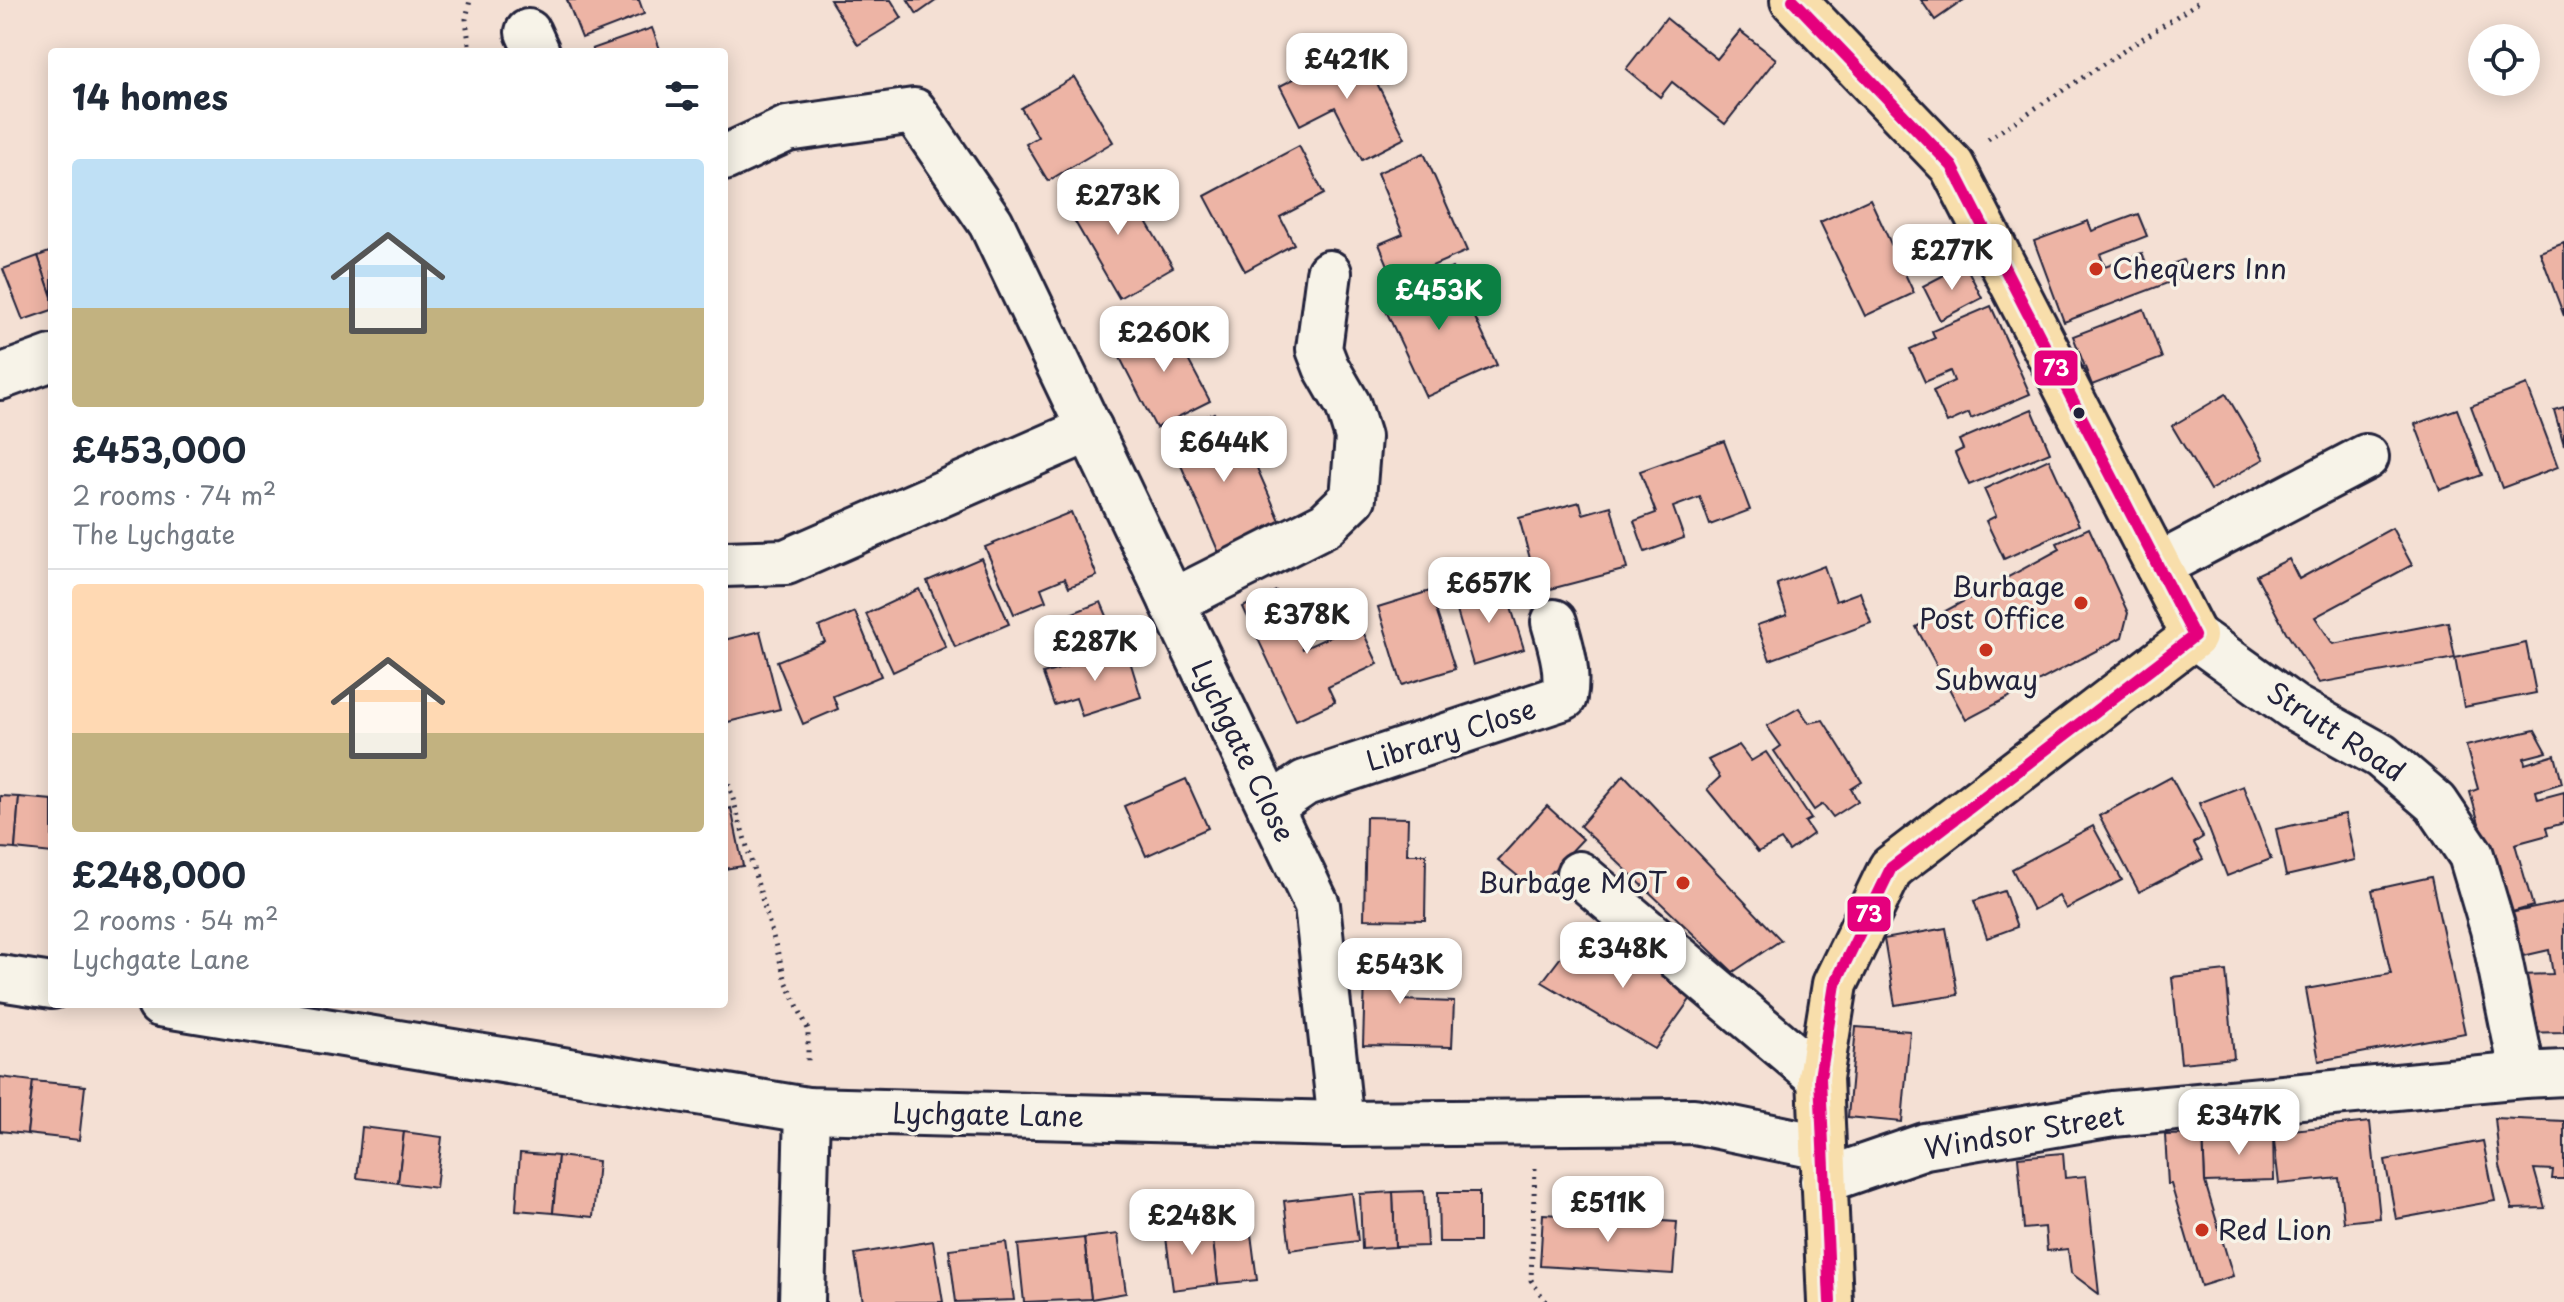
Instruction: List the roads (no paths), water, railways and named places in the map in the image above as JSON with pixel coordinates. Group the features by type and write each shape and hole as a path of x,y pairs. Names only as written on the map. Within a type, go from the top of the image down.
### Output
{"main road":[{"path":"1793,0 1952,166 2194,636 1891,868 1835,984 1820,1078 1830,1302"}],"street":[{"name":"Lychgate Close","path":"728,156 787,129 914,111 991,223 1317,905 1341,1124"},
{"path":"1172,602 1326,524 1353,498 1358,437 1348,405 1319,349 1329,273"},
{"path":"0,377 48,359"},
{"path":"728,564 786,562 1090,429"},
{"path":"2158,566 2366,457"},
{"name":"Library Close","path":"1270,807 1305,783 1564,697 1567,682 1565,666 1554,622"},
{"name":"Strutt Road","path":"2194,636 2293,707 2381,756 2436,803 2471,855 2493,929 2544,1074"},
{"path":"1579,874 1820,1078"},
{"path":"0,978 48,985"},
{"name":"Lychgate Lane","path":"184,1008 807,1110 1341,1124 1694,1121 1822,1164"},
{"name":"Windsor Street","path":"1822,1164 2113,1114 2544,1074"},
{"path":"802,1302 807,1110"}],"place":[{"name":"Chequers Inn","path":"2096,269"},
{"name":"Burbage Post Office","path":"2081,603"},
{"name":"Subway","path":"1986,650"},
{"name":"Burbage MOT","path":"1683,883"},
{"name":"Red Lion","path":"2202,1230"}]}
